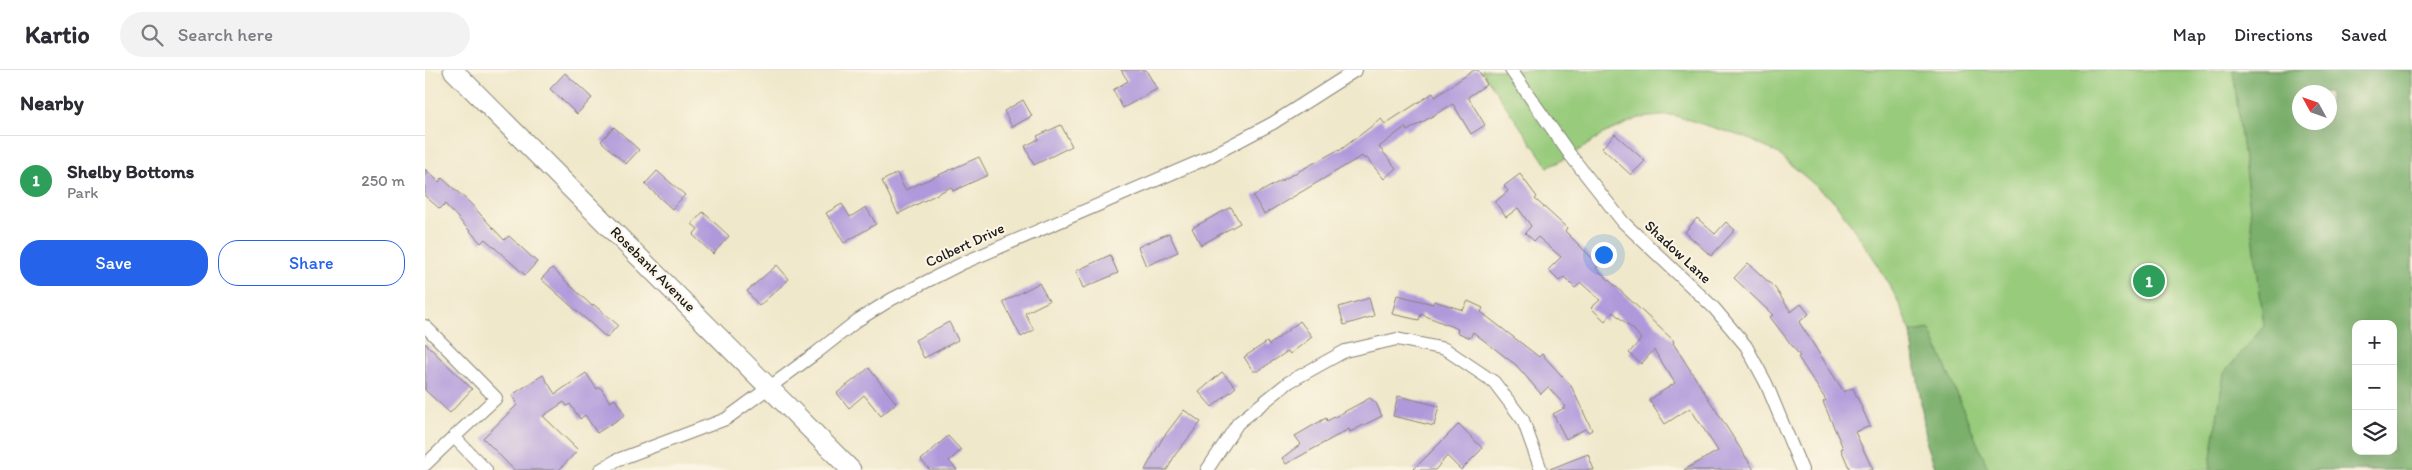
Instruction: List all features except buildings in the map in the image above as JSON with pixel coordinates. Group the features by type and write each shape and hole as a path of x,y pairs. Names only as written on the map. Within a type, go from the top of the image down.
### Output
{"street":[{"name":"Rosebank Avenue","path":"453,70 770,386 851,470"},
{"name":"Colbert Drive","path":"600,470 617,460 726,419 858,320 892,299 963,263 1203,160 1273,123 1356,70"},
{"name":"Shadow Lane","path":"1511,70 1571,156 1623,222 1714,308 1747,346 1766,383 1802,470"},
{"path":"425,326 495,398 425,465"},
{"path":"1207,470 1238,423 1289,382 1345,351 1397,339 1445,349 1494,382 1523,420 1541,470"},
{"path":"454,437 487,470"}],"green space":[{"path":"1481,70 2412,70 2412,470 1936,470 1927,444 1911,332 1897,299 1877,263 1835,202 1777,153 1747,138 1673,115 1639,118 1603,134 1571,156 1548,167"},
{"path":"2233,70 2412,70 2412,470 2209,470 2224,373 2264,326"},
{"path":"1930,329 1989,470 1936,470 1927,444 1911,332"}],"place":[{"name":"Shelby Bottoms","path":"2149,281"}]}
